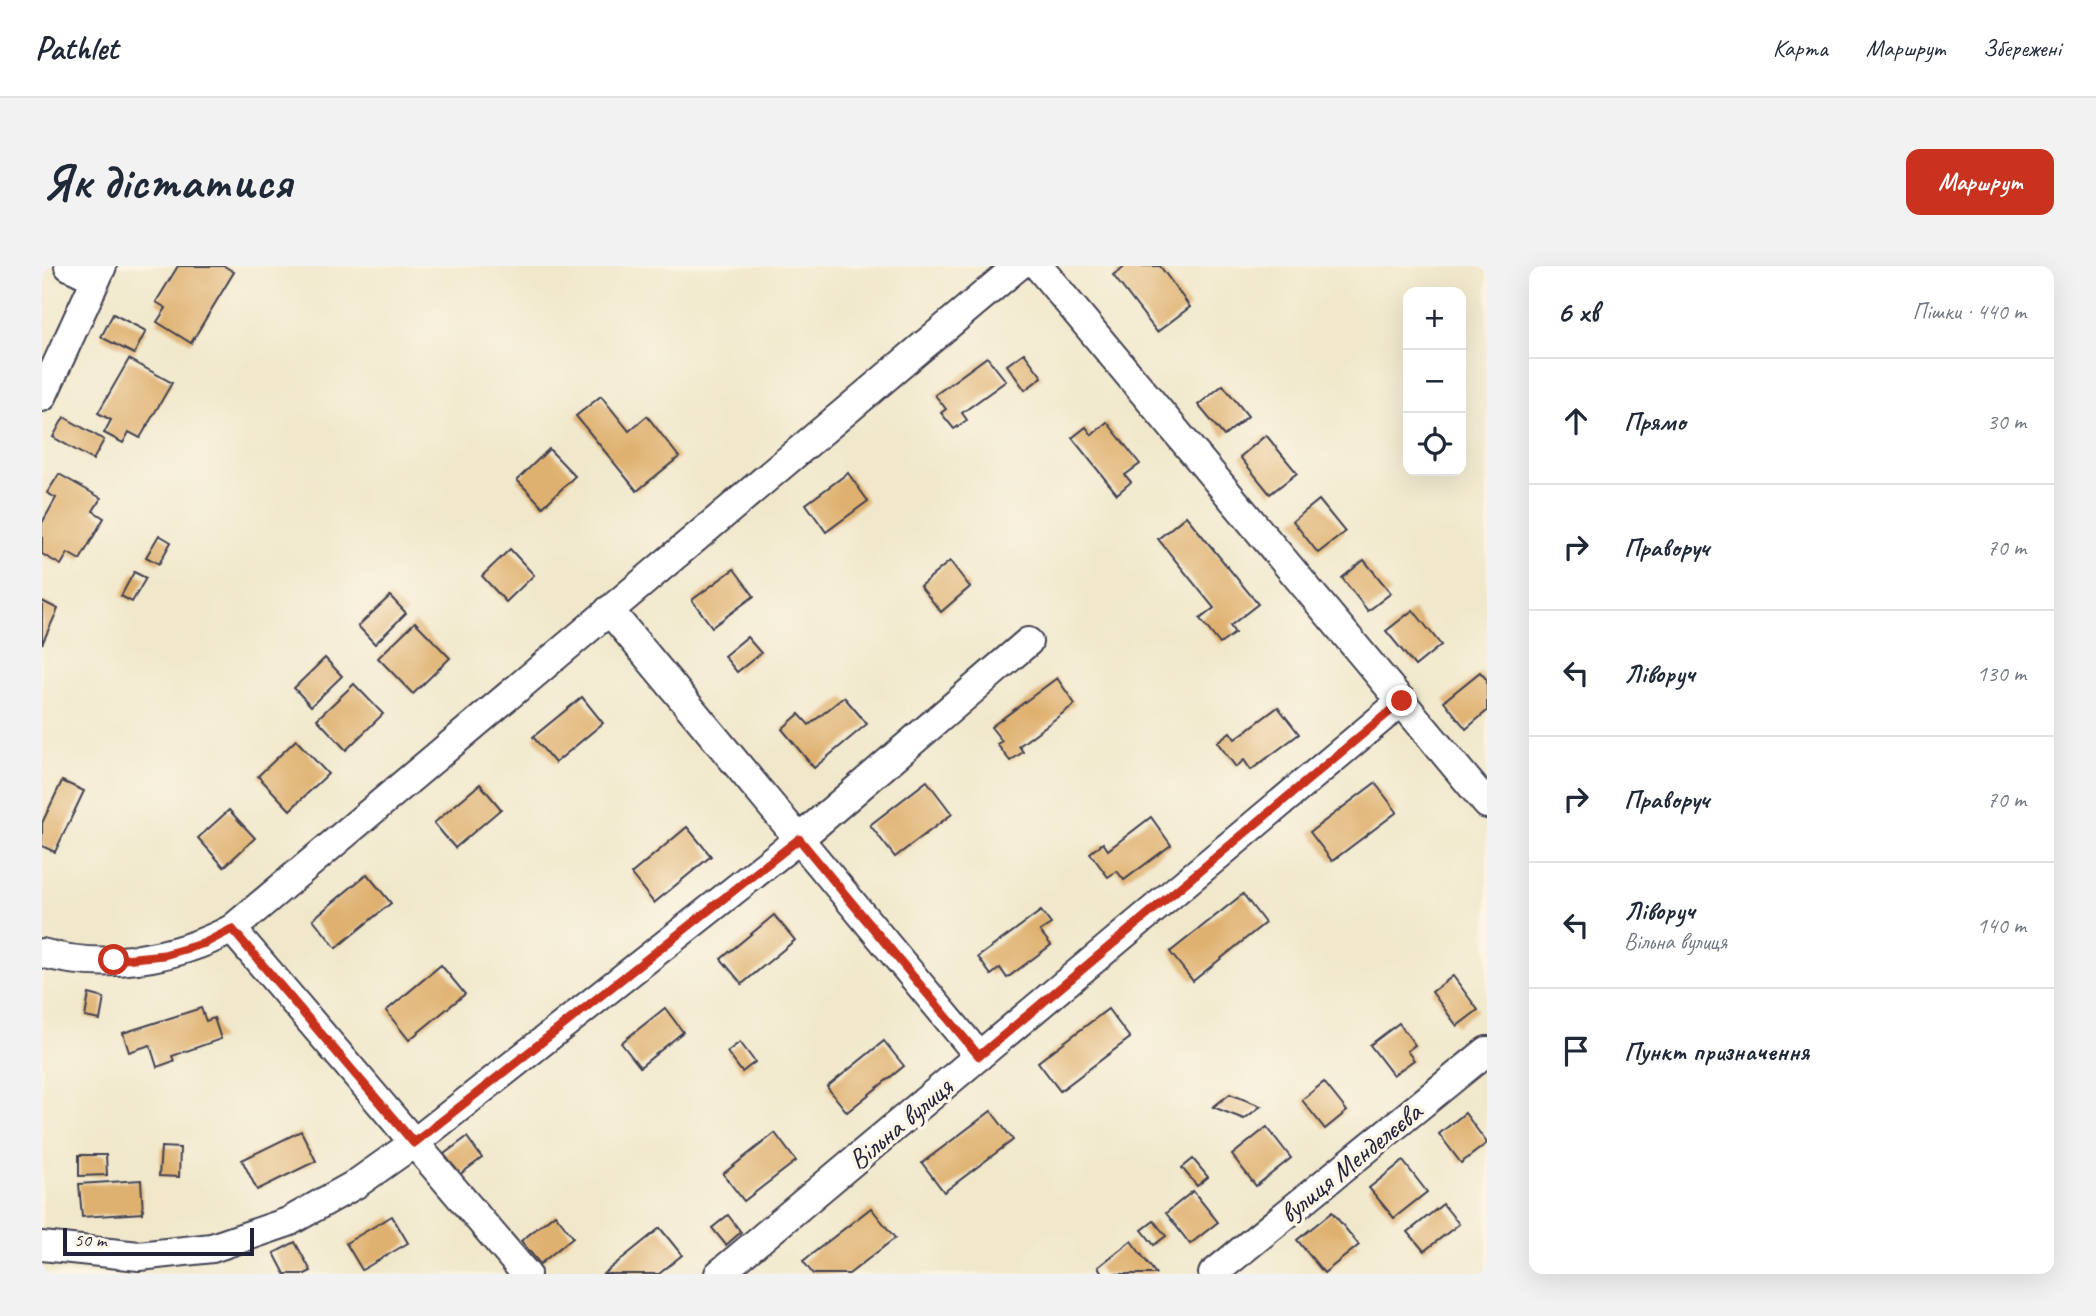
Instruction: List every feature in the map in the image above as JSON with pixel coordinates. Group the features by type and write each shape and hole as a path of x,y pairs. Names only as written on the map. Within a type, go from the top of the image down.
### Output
{"street":[{"path":"42,397 99,272 69,266"},
{"path":"42,953 66,960 114,960 164,955 205,943 232,929 1018,266"},
{"path":"1038,266 1487,804"},
{"path":"609,610 979,1056"},
{"path":"42,1246 139,1255 212,1248 288,1222 356,1184 414,1143 799,839 1028,642"},
{"name":"Вільна вулиця","path":"719,1274 1402,701"},
{"path":"232,929 526,1274"},
{"name":"вулиця Менделєєва","path":"1213,1274 1487,1051"}],"building":[{"path":"178,266 224,266 234,272 191,343 157,322 166,308 156,302"},
{"path":"1125,266 1160,266 1190,307 1157,332 1113,275"},
{"path":"113,314 146,331 134,354 101,337"},
{"path":"1024,353 1042,377 1025,390 1007,365"},
{"path":"987,357 1006,381 962,413 967,420 954,429 941,413 946,409 935,395"},
{"path":"129,359 172,383 140,438 129,432 123,443 104,433 111,420 98,413"},
{"path":"1223,385 1248,416 1224,436 1198,405"},
{"path":"601,396 629,431 647,416 679,457 637,491 576,416"},
{"path":"64,417 104,440 93,460 53,437"},
{"path":"1107,422 1140,464 1125,475 1131,482 1117,494 1072,438 1086,427 1092,435"},
{"path":"1266,435 1297,473 1270,494 1240,457"},
{"path":"549,449 575,476 543,507 517,480"},
{"path":"848,473 868,501 826,532 806,504"},
{"path":"59,474 101,498 93,511 104,518 80,560 68,553 61,565 42,554 42,523 56,498 47,493"},
{"path":"1319,500 1345,532 1318,553 1293,521"},
{"path":"1186,516 1258,604 1230,626 1235,633 1220,644 1200,619 1214,608 1158,539"},
{"path":"159,535 171,542 159,564 146,557"},
{"path":"510,549 534,575 506,602 482,576"},
{"path":"1364,560 1391,593 1368,611 1342,578"},
{"path":"950,561 970,587 941,612 920,586"},
{"path":"734,569 754,596 712,627 692,600"},
{"path":"134,572 146,578 132,602 121,596"},
{"path":"390,596 406,613 375,644 358,626"},
{"path":"42,601 58,609 42,644"},
{"path":"1413,610 1441,645 1415,666 1386,631"},
{"path":"415,622 450,658 413,694 378,658"},
{"path":"747,637 761,653 737,672 724,656"},
{"path":"325,658 342,676 311,706 294,688"},
{"path":"1480,672 1487,680 1487,711 1466,729 1444,701"},
{"path":"1057,678 1075,704 1019,746 1023,752 1010,761 997,744 1002,741 991,727"},
{"path":"354,684 383,714 346,750 317,719"},
{"path":"582,697 603,723 555,763 533,737"},
{"path":"844,697 867,724 814,768 782,729 799,714 809,725"},
{"path":"1278,707 1299,734 1251,770 1244,760 1236,767 1217,742 1230,732 1235,739"},
{"path":"296,740 328,774 290,810 258,776"},
{"path":"62,781 84,791 55,852 42,846 42,823"},
{"path":"927,781 952,814 895,857 870,825"},
{"path":"1375,783 1397,812 1332,861 1310,832"},
{"path":"480,784 501,809 455,848 434,823"},
{"path":"229,810 255,838 224,867 198,838"},
{"path":"1151,817 1171,845 1124,880 1117,871 1108,877 1090,853 1103,843 1108,850"},
{"path":"687,827 711,856 654,903 631,874"},
{"path":"367,874 391,903 336,948 313,919"},
{"path":"1243,894 1265,923 1193,981 1170,952"},
{"path":"1041,911 1051,924 1040,931 1051,945 1007,978 1000,968 991,975 978,957"},
{"path":"774,915 795,940 742,984 721,959"},
{"path":"441,965 465,994 409,1040 386,1011"},
{"path":"1453,976 1478,1010 1457,1026 1432,992"},
{"path":"89,994 104,998 100,1020 85,1017"},
{"path":"201,1008 206,1021 214,1018 221,1039 172,1056 174,1061 157,1067 150,1045 129,1052 123,1033"},
{"path":"665,1008 683,1032 640,1067 621,1043"},
{"path":"1108,1009 1130,1038 1060,1091 1038,1062"},
{"path":"1399,1023 1415,1045 1407,1051 1414,1060 1393,1075 1370,1045"},
{"path":"884,1041 904,1066 847,1112 827,1087"},
{"path":"740,1042 755,1062 742,1072 727,1052"},
{"path":"1324,1082 1347,1111 1325,1129 1302,1100"},
{"path":"1230,1094 1261,1106 1244,1119 1213,1107"},
{"path":"991,1111 1013,1140 944,1192 922,1163"},
{"path":"1465,1113 1487,1143 1461,1163 1439,1134"},
{"path":"1267,1127 1291,1158 1256,1186 1232,1155"},
{"path":"301,1131 316,1161 257,1190 242,1160"},
{"path":"775,1133 796,1161 744,1201 723,1174"},
{"path":"467,1137 482,1158 459,1175 444,1154"},
{"path":"161,1147 180,1148 179,1177 159,1176"},
{"path":"79,1155 106,1155 107,1175 79,1176"},
{"path":"1193,1159 1208,1177 1197,1186 1182,1168"},
{"path":"1403,1161 1427,1192 1394,1218 1369,1188"},
{"path":"141,1180 143,1213 82,1217 79,1184"},
{"path":"1193,1191 1218,1222 1190,1244 1166,1213"},
{"path":"1443,1204 1459,1224 1424,1251 1408,1232"},
{"path":"871,1208 895,1238 849,1274 813,1274 803,1261"},
{"path":"1332,1212 1359,1245 1324,1273 1297,1240"},
{"path":"555,1214 573,1237 540,1264 521,1241"},
{"path":"728,1215 741,1232 726,1245 712,1228"},
{"path":"392,1216 408,1243 362,1270 346,1243"},
{"path":"1154,1221 1166,1236 1154,1245 1142,1230"},
{"path":"660,1228 682,1255 659,1274 603,1274"},
{"path":"1131,1241 1156,1274 1103,1274 1098,1267"},
{"path":"295,1242 311,1271 305,1274 285,1274 274,1253"}],"route":[{"path":"114,960 164,955 205,943 232,929 414,1143 799,839 979,1056 1402,701"}]}
